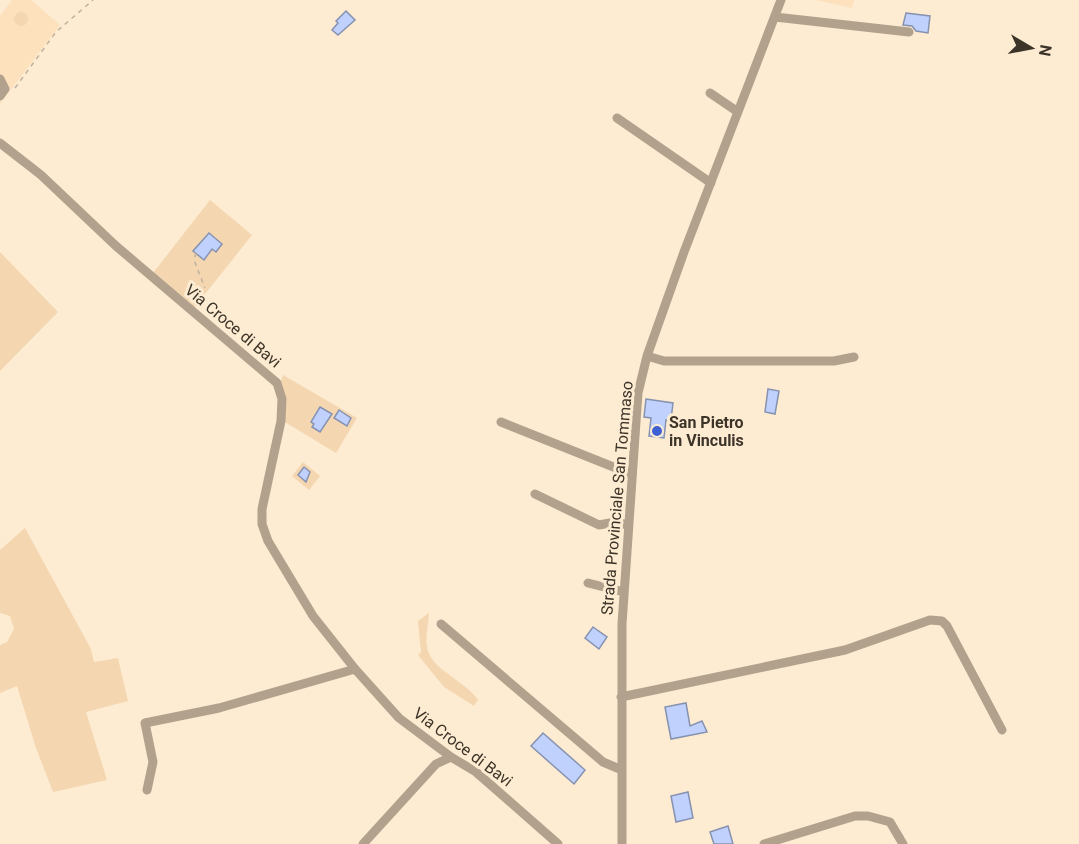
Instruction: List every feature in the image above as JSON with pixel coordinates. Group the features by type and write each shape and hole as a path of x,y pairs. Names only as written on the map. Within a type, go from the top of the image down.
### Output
{"street":[{"path":"770,0 778,8 909,32"},
{"name":"Strada Provinciale San Tommaso","path":"622,844 621,697 624,592 637,401 647,356 778,8"},
{"path":"0,79 5,89 0,96"},
{"path":"710,93 738,112"},
{"path":"617,118 711,183"},
{"name":"Via Croce di Bavi","path":"0,143 41,175 116,246 277,383 282,399 281,420 262,509 262,524 267,542 313,616 355,669 399,718 451,757 476,772 558,844"},
{"path":"647,356 664,362 834,361 854,357"},
{"path":"501,422 632,474"},
{"path":"535,494 599,525 615,522 628,525"},
{"path":"588,583 624,592"},
{"path":"621,697 845,650 937,620 947,626 1002,730"},
{"path":"441,624 603,762 622,770"},
{"path":"147,790 153,762 145,723 219,708 355,669"},
{"path":"363,844 436,764 451,757"},
{"path":"764,844 855,816 868,816 890,822 903,844"}],"path":[{"path":"11,92 56,32 93,0"},
{"path":"196,253 194,260 205,288"}],"shaded area":[{"path":"12,0 31,0 60,25 0,104 0,16"},
{"path":"816,0 854,0 852,8"},
{"path":"18,12 24,12 28,19 24,26 18,26 14,22 14,16"},
{"path":"210,200 252,235 194,308 153,273"},
{"path":"0,252 58,312 0,371"},
{"path":"283,375 357,418 336,453 283,421 281,381"},
{"path":"303,462 320,476 309,490 292,476"},
{"path":"25,528 91,649 94,662 118,658 128,701 86,712 107,780 53,792 36,748 17,686 0,693 0,645 7,642 14,629 10,616 0,613 0,550"},
{"path":"429,613 426,638 429,654 441,668 472,693 478,700 474,706 444,687 418,655 421,652 418,621"}],"building":[{"path":"346,11 355,20 338,35 332,30 338,23 336,21"},
{"path":"906,13 930,16 928,33 903,25"},
{"path":"209,233 222,244 216,252 212,249 204,260 193,251"},
{"path":"768,389 779,391 775,414 765,412"},
{"path":"646,399 673,403 671,420 666,420 664,438 649,436 651,418 644,417"},
{"path":"320,407 332,414 320,432 312,427 314,424 311,422"},
{"path":"339,410 351,418 347,426 334,418"},
{"path":"304,467 310,472 306,482 298,475"},
{"path":"593,627 607,637 599,649 585,638"},
{"path":"686,703 690,726 702,721 707,732 671,739 665,707"},
{"path":"543,733 585,770 574,784 531,746"},
{"path":"688,792 693,818 676,822 671,796"},
{"path":"728,826 733,844 714,844 710,832"}],"place":[{"name":"San Pietro in Vinculis","path":"657,431"}]}
